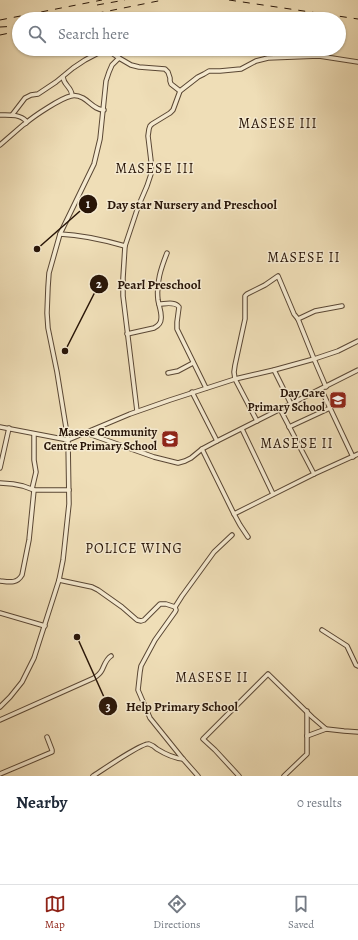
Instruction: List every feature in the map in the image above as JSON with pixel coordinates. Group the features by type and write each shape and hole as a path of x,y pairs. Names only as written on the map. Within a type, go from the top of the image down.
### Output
{"street":[{"path":"12,115 25,98 38,94 85,60 94,56"},
{"path":"116,56 139,68 165,69 168,72 171,84 180,91"},
{"path":"137,412 123,296 123,278 125,246 151,174 148,136 150,126 173,110 180,91 198,77 210,71 220,72 242,68 256,61 268,58 319,56 358,62"},
{"path":"0,707 22,682 34,658 59,580 63,560 66,540 69,490 68,440 48,328 47,301 49,273 60,234 95,159 100,139 108,72 119,58"},
{"path":"63,77 64,82 71,90 72,95"},
{"path":"0,145 31,118 66,97 72,95 79,96 89,102 96,109 104,110"},
{"path":"0,115 31,118"},
{"path":"22,117 26,120 26,123"},
{"path":"60,234 94,238 125,246"},
{"path":"127,334 154,328 159,325 161,320 158,280 161,267 167,253"},
{"path":"257,421 235,380 235,365 245,319 245,296 278,276 294,314 298,319 326,387"},
{"path":"159,304 175,304 178,306 177,329 206,388"},
{"path":"298,319 315,311 342,306"},
{"path":"0,427 68,440 137,412 192,392 314,359 338,351 358,341"},
{"path":"168,373 178,371 193,363"},
{"path":"274,370 291,404"},
{"path":"86,433 154,457 175,463 181,463 217,440 358,370"},
{"path":"321,389 353,457"},
{"path":"192,392 217,440"},
{"path":"289,427 330,408"},
{"path":"280,409 314,474"},
{"path":"0,468 9,428"},
{"path":"242,428 273,494"},
{"path":"0,581 12,583 20,579 22,575 28,540 36,472 34,460 34,434"},
{"path":"202,449 234,514 248,537"},
{"path":"234,514 358,454"},
{"path":"0,483 13,484 33,489 69,490"},
{"path":"198,776 150,718 138,690 140,672 155,640 175,612 175,607 182,596 214,552 232,535"},
{"path":"59,580 92,587 122,607 139,621 144,620 160,604 175,607"},
{"path":"0,613 45,626"},
{"path":"322,630 346,644 355,665 358,666"},
{"path":"0,720 94,678 99,674 108,657 111,656"},
{"path":"239,776 203,738 268,674 326,729"},
{"path":"284,776 307,754 307,711"},
{"path":"307,736 326,729 358,732"},
{"path":"0,774 52,752 47,737"},
{"path":"93,776 147,743 175,758 183,759"}],"railway":[{"path":"41,12 102,0"},
{"path":"97,5 125,0"},
{"path":"104,12 163,0"},
{"path":"229,0 310,12"},
{"path":"346,17 358,19"},
{"path":"0,20 12,18"},
{"path":"0,27 12,26"},
{"path":"0,35 12,32"}],"place":[{"name":"Day star Nursery and Preschool","path":"37,249"},
{"name":"Pearl Preschool","path":"65,351"},
{"name":"Day Care Primary School","path":"338,400"},
{"name":"Masese Community Centre Primary School","path":"170,439"},
{"name":"Help Primary School","path":"77,637"}],"district":[{"name":"MASESE III","path":"278,123"},
{"name":"MASESE III","path":"155,168"},
{"name":"MASESE II","path":"304,257"},
{"name":"MASESE II","path":"297,443"},
{"name":"POLICE WING","path":"134,548"},
{"name":"MASESE II","path":"212,677"}]}
